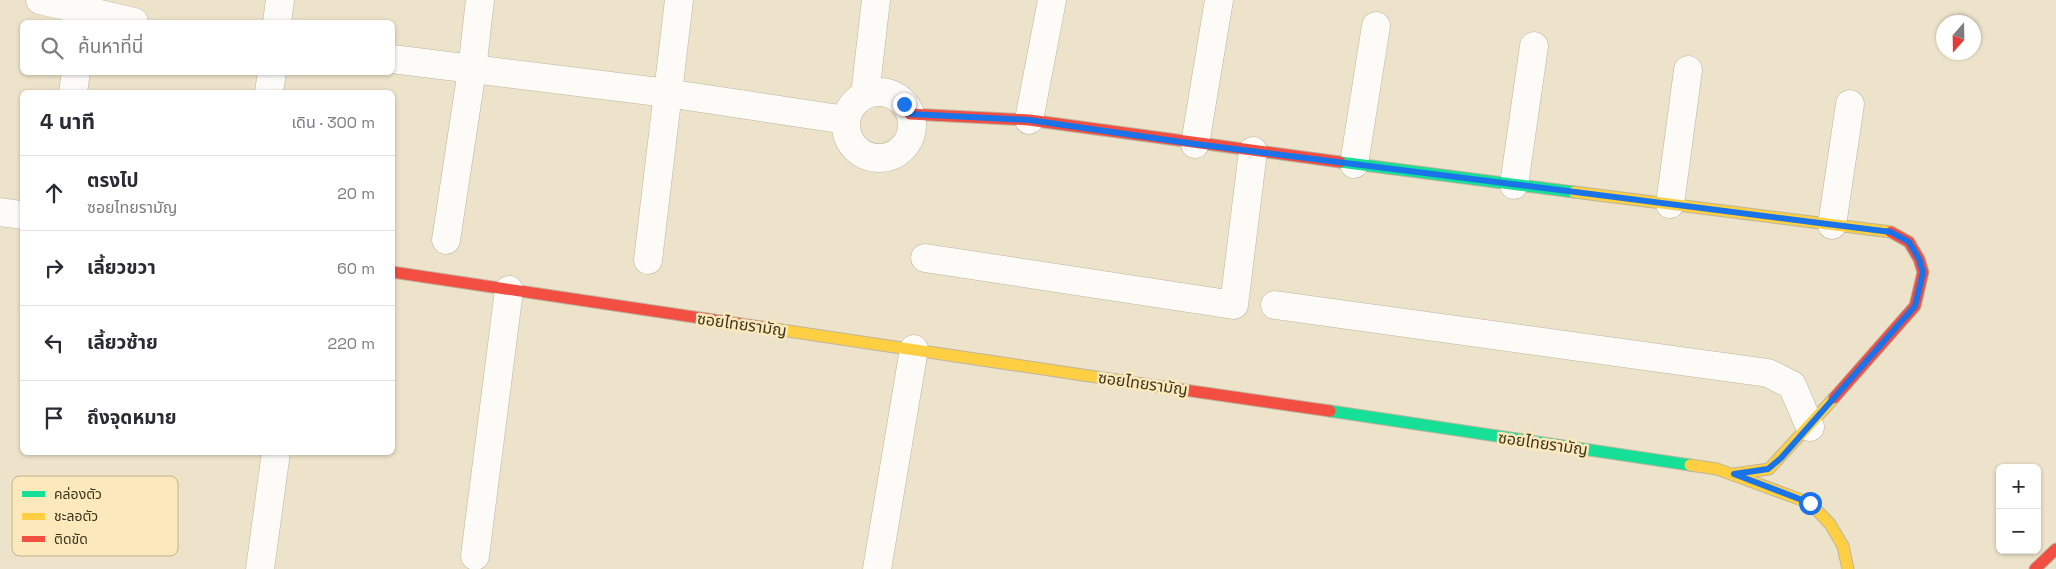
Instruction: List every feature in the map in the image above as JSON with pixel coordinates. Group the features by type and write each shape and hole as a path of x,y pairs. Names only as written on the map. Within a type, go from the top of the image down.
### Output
{"main road":[{"path":"910,114 1029,120 1195,144 1891,232 1909,242 1919,259 1923,272 1915,306 1810,427 1768,469 1734,474"},
{"name":"ซอยไทยรามัญ","path":"395,272 1717,469 1810,503 1830,524 1843,546 1848,569"},
{"path":"2035,569 2056,549"}],"street":[{"path":"40,0 84,17 114,20"},
{"path":"278,20 280,0"},
{"path":"446,240 472,70 480,0"},
{"path":"648,260 679,0"},
{"path":"865,94 876,0"},
{"path":"1029,120 1052,0"},
{"path":"1195,144 1219,0"},
{"path":"1354,164 1376,26"},
{"path":"1514,185 1534,46"},
{"path":"395,59 667,93 846,120"},
{"path":"1670,204 1688,70"},
{"path":"73,90 76,75"},
{"path":"269,90 272,75"},
{"path":"887,93 897,97 910,114 912,124 908,140 897,152 887,156 866,155 850,141 846,130 846,120 850,109 865,94 887,93"},
{"path":"1832,225 1850,104"},
{"path":"925,258 1234,304 1253,151"},
{"path":"0,212 20,215"},
{"path":"475,556 509,290"},
{"path":"1275,305 1768,373 1792,385 1810,427"},
{"path":"877,569 914,349"},
{"path":"260,569 276,455"}],"traffic: fast":[{"path":"1340,162 1574,192"},
{"path":"1330,411 1690,465"}],"traffic: slow":[{"path":"1574,192 1891,232"},
{"path":"761,327 1143,384"},
{"path":"1734,474 1769,469 1834,398"},
{"path":"1690,465 1717,469 1810,503 1830,524 1843,546 1848,569"}],"traffic: jam":[{"path":"910,114 1029,120 1340,162"},
{"path":"1834,398 1915,306 1923,272 1919,259 1909,242 1891,232"},
{"path":"395,272 761,327"},
{"path":"1143,384 1330,411"},
{"path":"2035,569 2056,549"}],"route":[{"path":"904,104 910,114 1029,120 1195,144 1891,232 1909,242 1919,259 1923,272 1915,306 1781,458 1768,469 1734,474 1810,503"}]}
